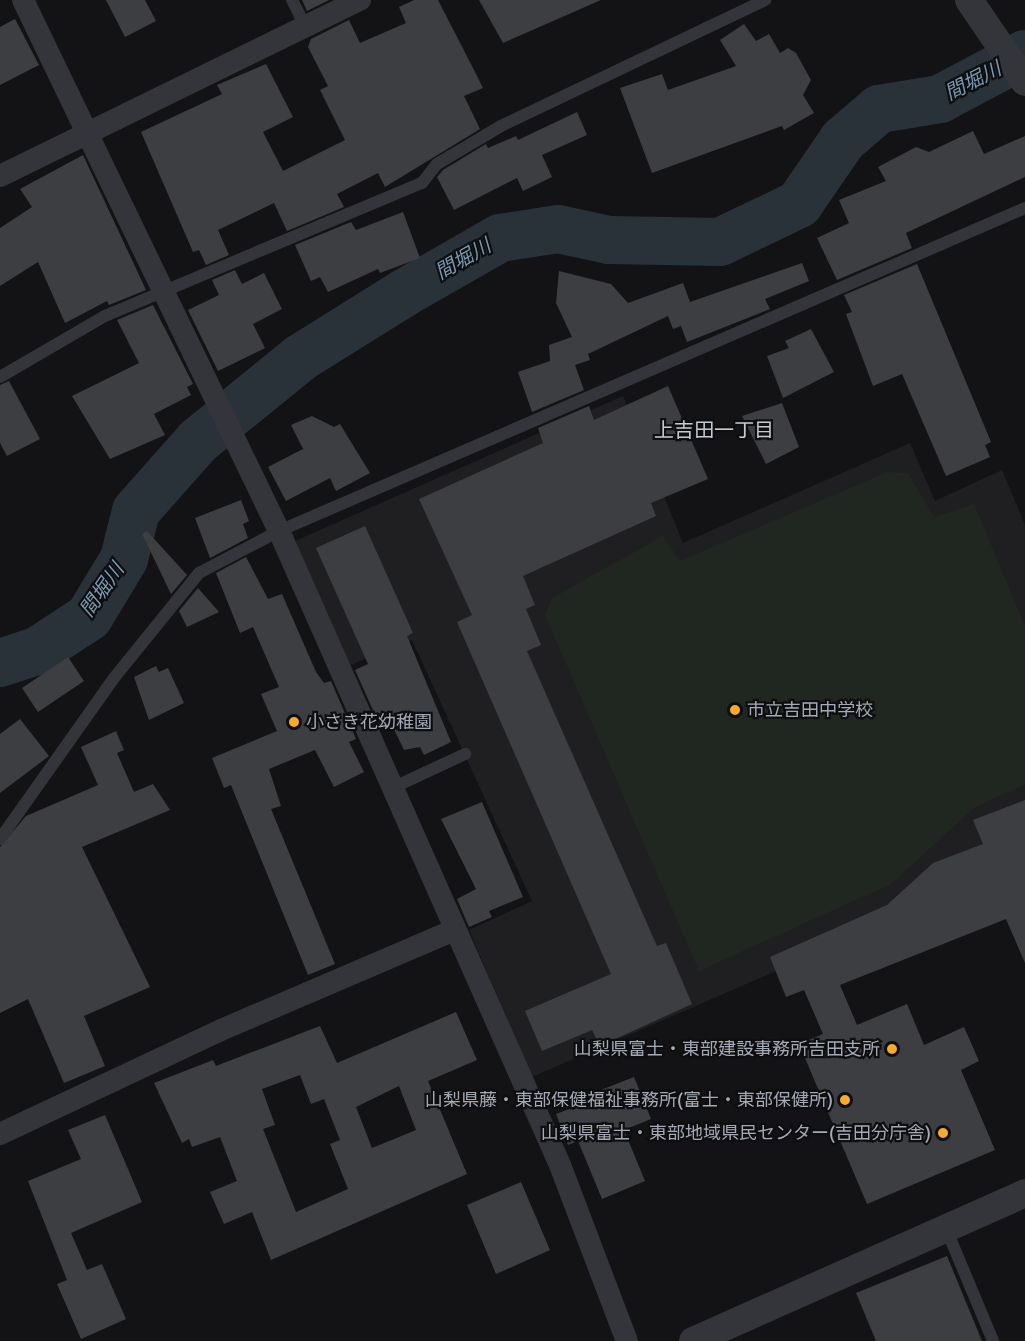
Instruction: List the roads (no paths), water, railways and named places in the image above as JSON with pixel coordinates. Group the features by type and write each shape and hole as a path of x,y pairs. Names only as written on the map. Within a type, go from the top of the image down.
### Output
{"street":[{"path":"23,0 90,130 162,292 243,463 279,531 452,931 560,1166 627,1341"},
{"path":"0,176 360,0"},
{"path":"969,0 1024,80"},
{"path":"0,1134 220,1030 452,931"},
{"path":"693,1341 944,1225 1025,1192"}],"lane":[{"path":"292,0 305,26"},
{"path":"0,377 105,316 422,183 437,164 501,126 765,0"},
{"path":"0,839 114,678 199,573 279,531 1025,208"},
{"path":"390,789 465,754"},
{"path":"944,1225 993,1341"}],"waterway":[{"name":"間堀川","path":"0,663 37,651 89,617 124,559 136,511 198,441 300,358 404,293 500,238 558,229 609,240 720,242 799,204 843,140 879,109 940,99 1025,54"}],"place":[{"name":"市立吉田中学校","path":"735,710"},
{"name":"小さき花幼稚園","path":"294,722"},
{"name":"山梨県富士・東部建設事務所吉田支所","path":"892,1049"},
{"name":"山梨県藤・東部保健福祉事務所(富士・東部保健所)","path":"845,1100"},
{"name":"山梨県富士・東部地域県民センター(吉田分庁舎)","path":"943,1133"}],"district":[{"name":"上吉田一丁目","path":"714,430"}]}
